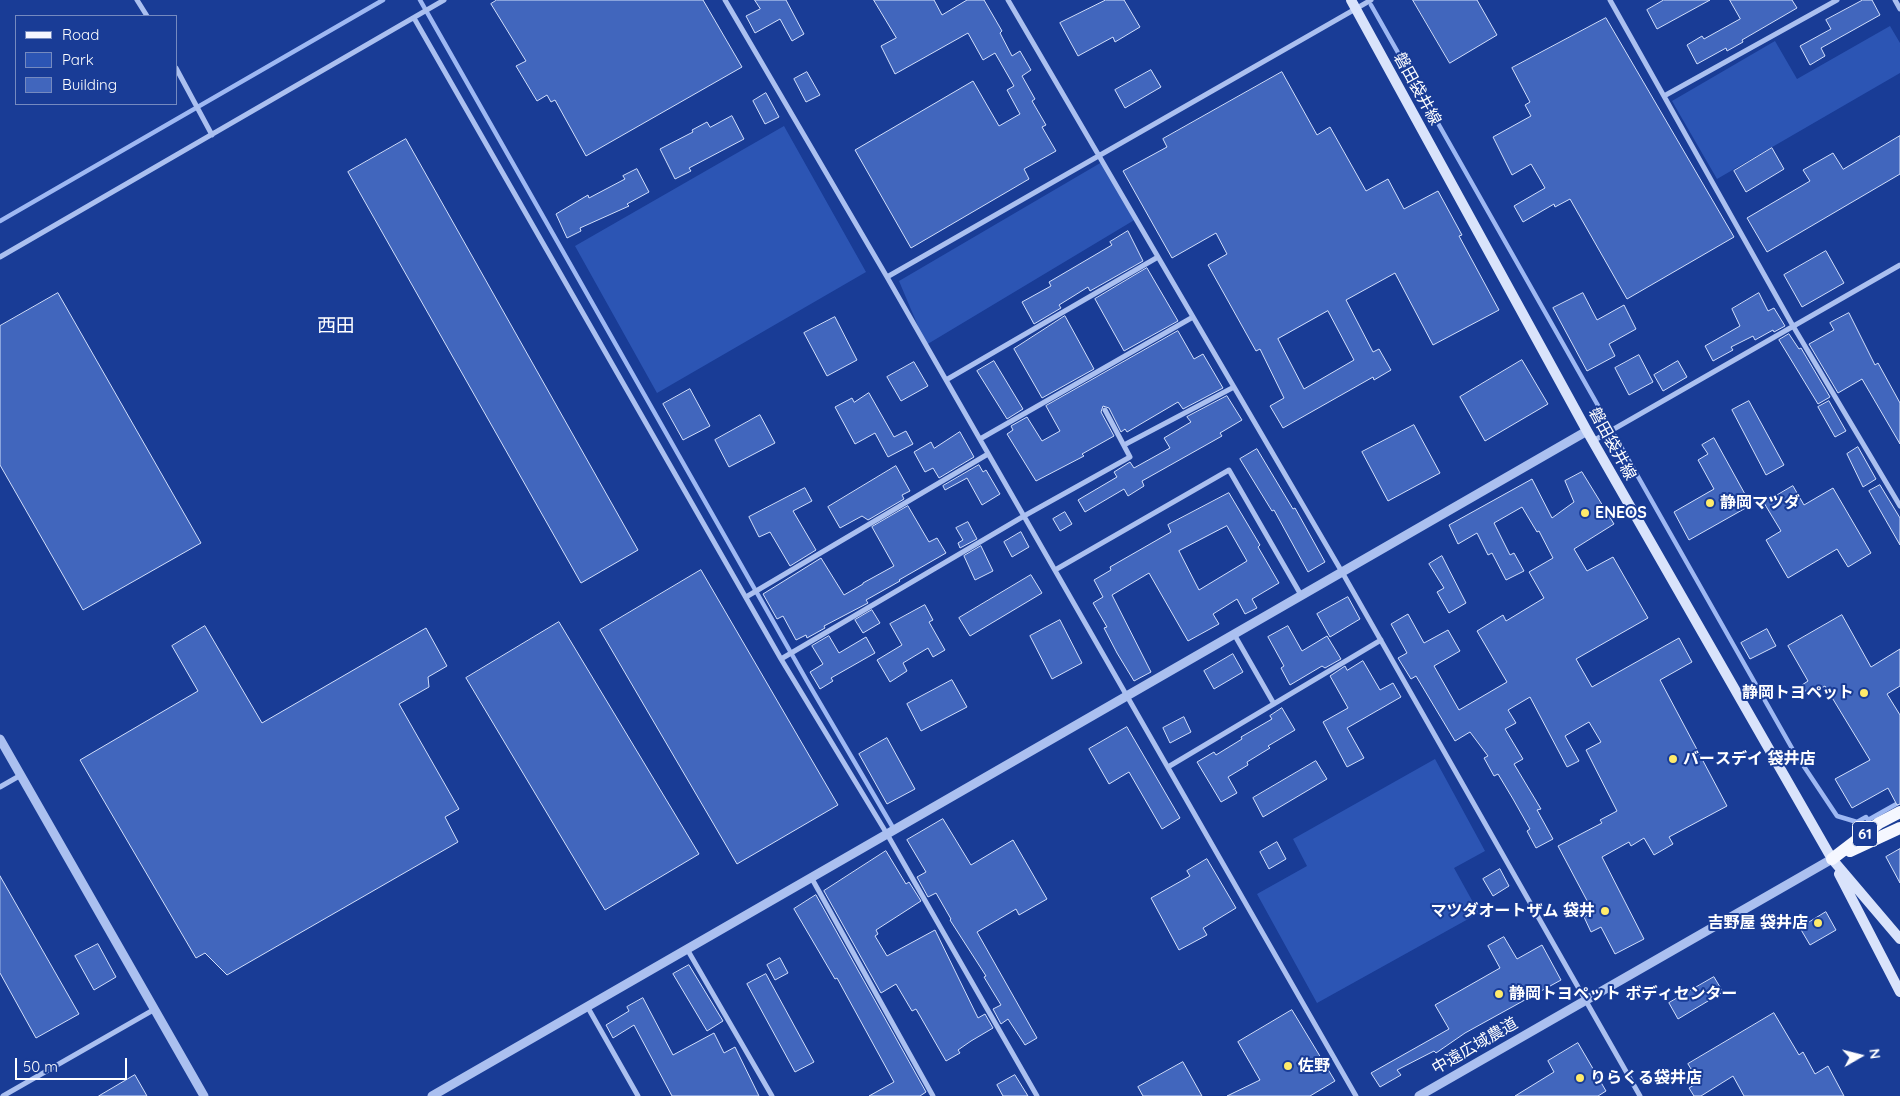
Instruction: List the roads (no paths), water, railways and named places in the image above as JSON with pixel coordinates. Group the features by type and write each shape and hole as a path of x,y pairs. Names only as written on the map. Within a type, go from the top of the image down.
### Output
{"main road":[{"name":"磐田袋井線","path":"1354,4 1593,441 1832,859 1900,939"},
{"name":"61","path":"1832,859 1879,823 1900,812"},
{"name":"61","path":"1832,859 1900,828"},
{"path":"1832,859 1900,992"}],"street":[{"path":"137,0 146,15"},
{"path":"0,257 444,0"},
{"path":"725,0 887,277 1356,1096"},
{"path":"1008,0 1342,572 1640,1096"},
{"path":"887,277 1099,156 1354,4 1371,0"},
{"path":"1610,0 1793,326 1900,506"},
{"path":"1664,96 1837,0"},
{"path":"1895,0 1900,9"},
{"path":"414,18 1037,1096"},
{"path":"178,72 212,135"},
{"path":"946,380 1158,257"},
{"path":"1593,441 1900,265"},
{"path":"980,439 1193,317"},
{"path":"1124,445 1234,387"},
{"path":"783,657 1024,516 1130,457 1106,410"},
{"path":"432,1096 1587,430"},
{"path":"749,595 988,454"},
{"path":"1055,570 1229,470 1301,595"},
{"path":"1234,634 1274,704"},
{"path":"1168,767 1381,640"},
{"path":"0,739 204,1096"},
{"path":"0,786 21,775"},
{"name":"中遠広域農道","path":"1419,1096 1585,999 1832,859"},
{"path":"811,877 933,1096"},
{"path":"687,948 772,1096"},
{"path":"587,1006 638,1096"},
{"path":"3,1096 156,1009"}],"waterway":[{"path":"0,221 383,0"},
{"path":"420,0 807,681 892,826"},
{"path":"1371,5 1609,425"},
{"path":"1615,436 1793,750 1837,816 1857,822 1866,817 1868,820 1900,802"}],"place":[{"name":"静岡マツダ","path":"1710,503"},
{"name":"ENEOS","path":"1585,513"},
{"name":"静岡トヨペット","path":"1864,693"},
{"name":"バースデイ 袋井店","path":"1673,759"},
{"name":"マツダオートザム 袋井","path":"1605,911"},
{"name":"吉野屋 袋井店","path":"1818,923"},
{"name":"静岡トヨペット ボディセンター","path":"1499,994"},
{"name":"佐野","path":"1288,1066"},
{"name":"りらくる袋井店","path":"1580,1078"}],"district":[{"name":"西田","path":"336,326"}]}
